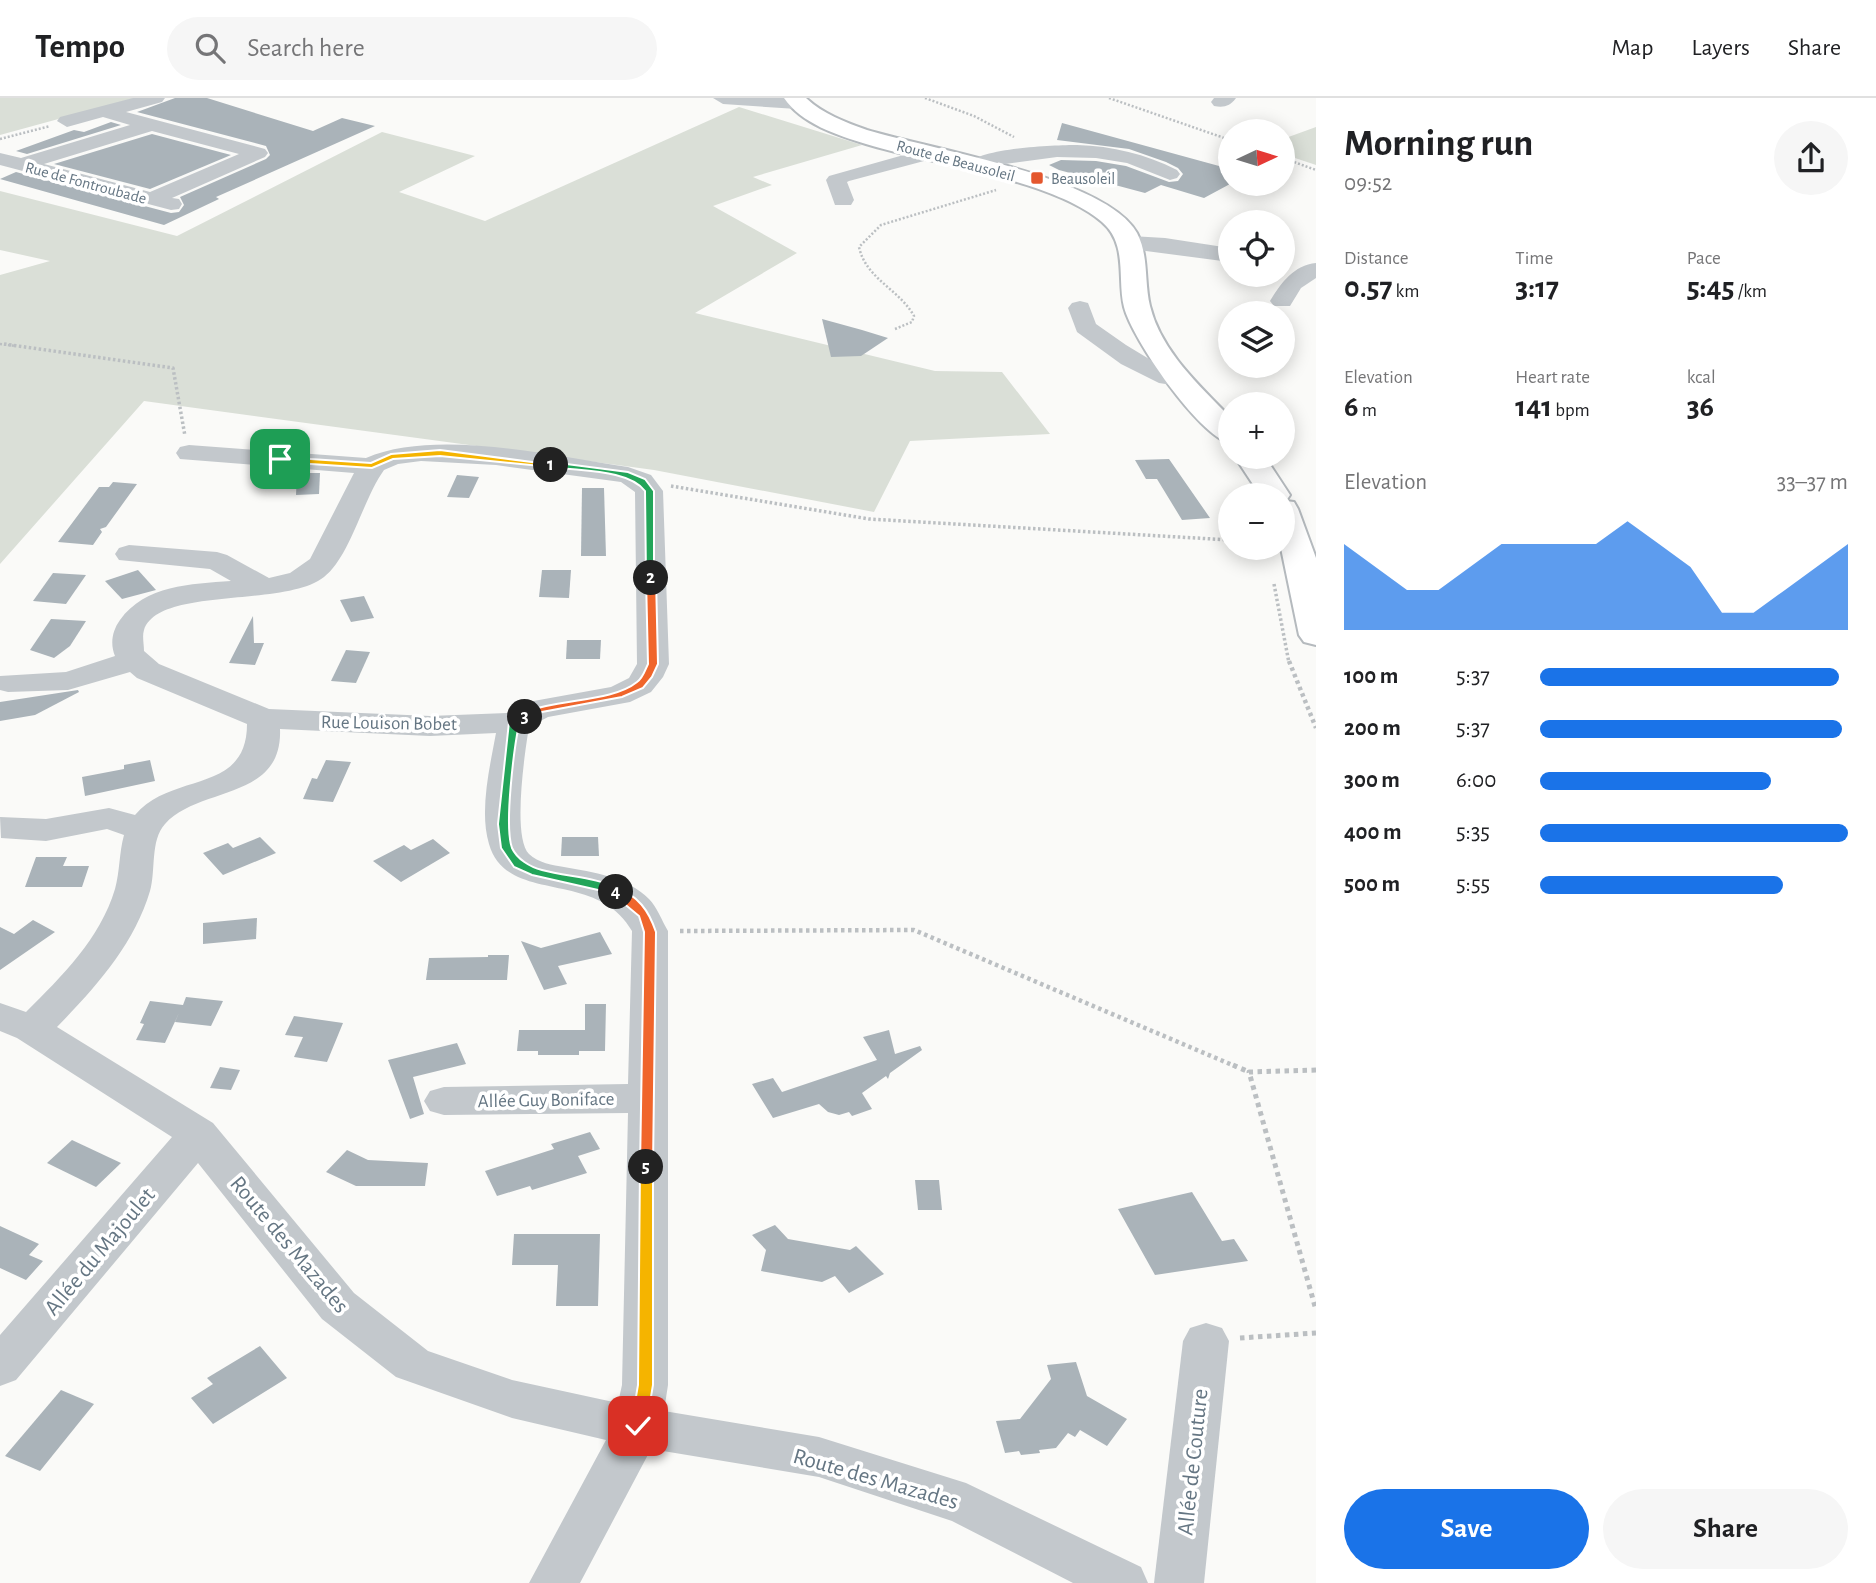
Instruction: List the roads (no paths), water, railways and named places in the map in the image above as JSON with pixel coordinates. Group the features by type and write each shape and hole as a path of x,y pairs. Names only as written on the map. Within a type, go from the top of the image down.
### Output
{"main road":[{"name":"Route de Beausoleil","path":"795,100 818,118 849,132 1030,180 1075,196 1101,210 1122,229 1131,243"},
{"path":"1131,243 1134,295 1144,326 1178,379 1218,421"},
{"path":"1295,541 1312,597 1316,635"}],"street":[{"path":"67,121 155,98"},
{"path":"723,98 772,103 795,100"},
{"path":"105,111 152,124"},
{"path":"21,165 152,124"},
{"name":"Rue de Fontroubade","path":"0,159 161,201 258,153 152,124"},
{"path":"976,165 1054,146 1126,156 1170,174"},
{"path":"843,200 836,180 932,153"},
{"path":"1131,243 1166,244 1218,253"},
{"path":"1295,266 1315,269"},
{"path":"1282,301 1292,284 1315,269"},
{"path":"1080,308 1085,327 1151,372 1168,379 1178,379"},
{"path":"188,453 372,466"},
{"path":"15,1023 86,975 115,932 133,890 139,838 150,818 173,803 228,783 252,765 263,746 264,719 148,671 129,654 129,630 135,619 160,600 295,582 312,573 323,564 372,466 380,460 408,454 471,454 628,475 641,481 649,491 653,664 640,685 619,695 539,709 514,722 504,824 507,848 519,864 536,873 603,885 628,898 644,915 650,932 645,1385 638,1426 554,1583"},
{"path":"129,554 217,561 264,587"},
{"path":"8,683 68,681 136,660"},
{"name":"Rue Louison Bobet","path":"264,719 430,726 514,722"},
{"path":"1,827 46,830 109,818 144,830"},
{"name":"Route des Mazades","path":"15,1023 198,1134 338,1306 412,1364 512,1399 638,1426 819,1458 954,1500 1123,1583"},
{"name":"Allée Guy Boniface","path":"444,1101 647,1098"},
{"name":"Allée du Majoulet","path":"0,1367 198,1134"},
{"name":"Allée de Couture","path":"1179,1583 1206,1341"}],"place":[{"name":"Beausoleil","path":"1037,178"}]}
